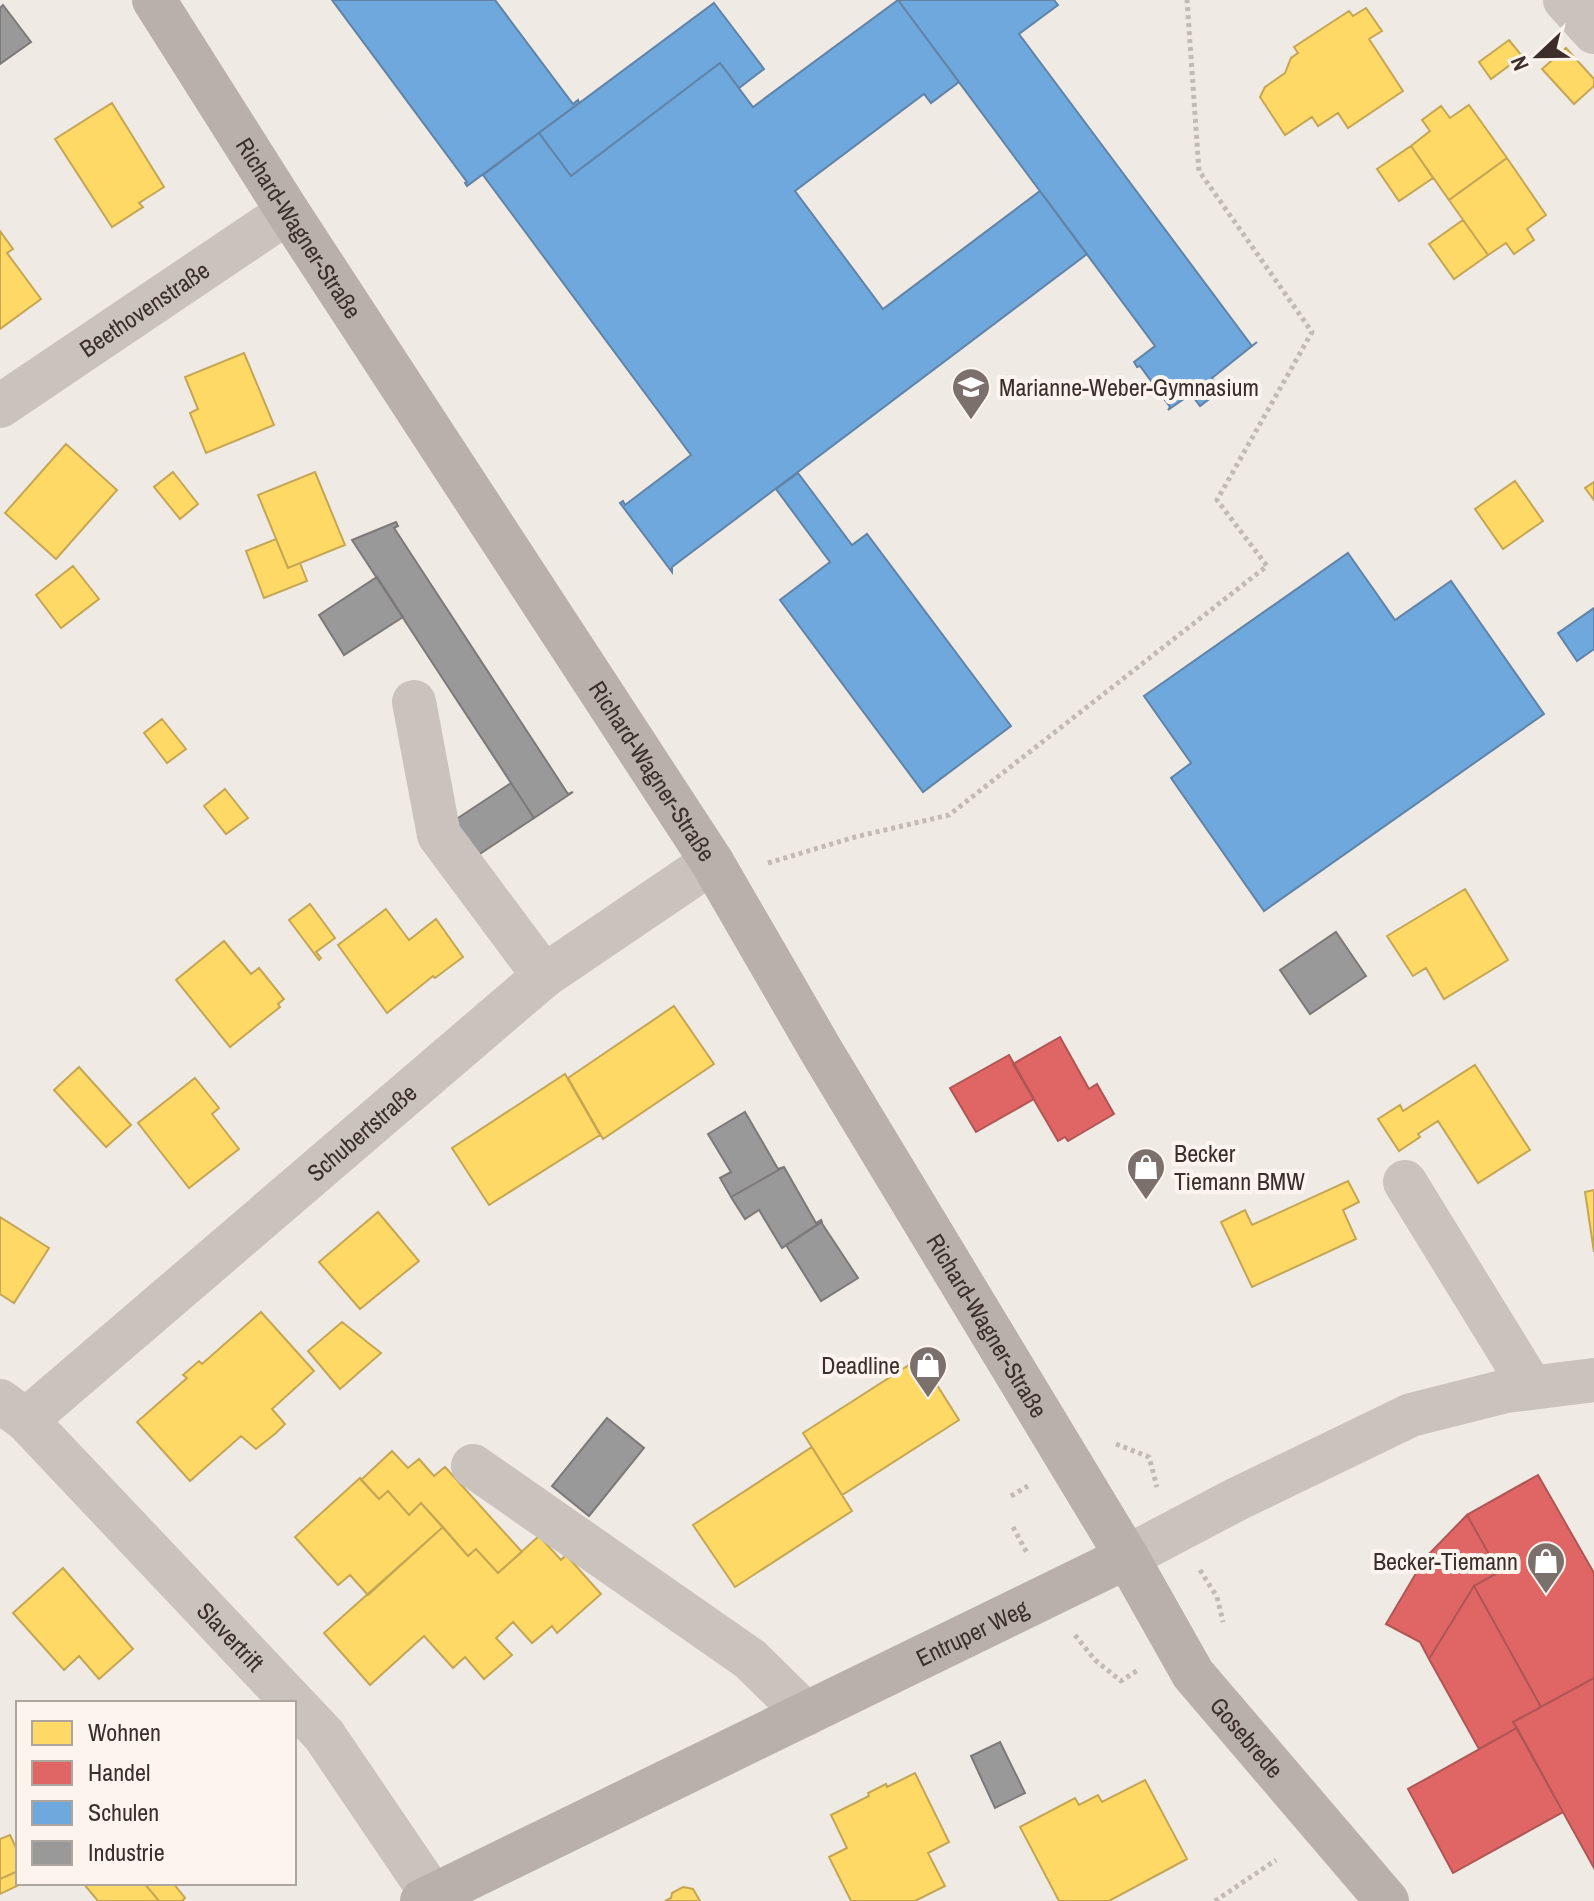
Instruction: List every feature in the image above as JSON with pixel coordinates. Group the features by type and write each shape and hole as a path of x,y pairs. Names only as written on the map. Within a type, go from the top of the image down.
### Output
{"main road":[{"name":"Richard-Wagner-Straße","path":"154,0 288,212 712,862 822,1052 1127,1557"},
{"name":"Entruper Weg","path":"427,1898 1127,1557"},
{"name":"Gosebrede","path":"1127,1557 1193,1674 1387,1901"}],"street":[{"path":"1565,0 1594,32"},
{"name":"Beethovenstraße","path":"0,406 288,212"},
{"path":"414,702 439,835 544,976"},
{"name":"Schubertstraße","path":"13,1411 544,976 712,862"},
{"path":"1405,1182 1531,1387"},
{"name":"Entruper Weg","path":"1127,1557 1237,1499 1411,1415 1506,1391 1594,1380"},
{"name":"Slavertrift","path":"13,1411 291,1701"},
{"path":"473,1466 750,1659 806,1714"},
{"name":"Slavertrift","path":"296,1706 324,1735 427,1898"}],"path":[{"path":"712,862 762,864 855,837 949,815 1267,566 1217,500 1312,332 1199,171 1187,0"},
{"path":"1114,1444 1149,1457 1152,1478"},
{"path":"1207,1583 1217,1597 1223,1622"},
{"path":"1079,1642 1121,1681"},
{"path":"1215,1901 1276,1860"}],"building: Wohnen":[{"path":"1366,8 1382,31 1369,39 1403,91 1348,128 1338,113 1318,126 1312,117 1285,135 1260,97 1265,87 1285,73 1291,58 1298,53 1294,47 1349,11 1353,16"},
{"path":"1509,40 1522,56 1491,79 1479,62"},
{"path":"1566,48 1594,79 1594,86 1574,104 1542,69"},
{"path":"112,103 164,187 139,203 143,207 112,227 55,139"},
{"path":"1469,105 1507,158 1449,200 1411,146 1430,131 1422,120 1441,106 1450,118"},
{"path":"1411,146 1433,178 1399,201 1377,169"},
{"path":"1507,158 1546,215 1527,229 1534,240 1514,254 1506,243 1488,255 1449,200"},
{"path":"1463,220 1488,255 1454,279 1429,244"},
{"path":"0,231 13,249 7,253 41,299 0,329"},
{"path":"244,353 274,425 206,453 190,413 198,409 185,377"},
{"path":"66,444 117,490 56,559 5,513"},
{"path":"173,472 198,504 180,519 154,487"},
{"path":"315,472 345,545 288,568 258,495"},
{"path":"1515,481 1543,521 1503,549 1475,509"},
{"path":"1594,482 1594,500 1585,488"},
{"path":"276,539 288,568 300,563 307,581 264,598 246,551"},
{"path":"73,566 99,599 61,628 36,595"},
{"path":"162,719 186,749 167,763 144,733"},
{"path":"225,789 248,818 226,834 204,806"},
{"path":"1465,889 1508,960 1444,999 1426,968 1413,976 1387,936"},
{"path":"310,904 335,938 316,952 321,958 319,960 289,920"},
{"path":"386,909 409,940 436,919 463,957 435,978 433,976 387,1013 338,945"},
{"path":"224,941 251,974 259,968 284,999 278,1004 280,1007 230,1047 176,980"},
{"path":"674,1006 714,1064 603,1139 568,1078"},
{"path":"1475,1065 1530,1150 1478,1183 1438,1121 1399,1151 1378,1119 1400,1105 1403,1111"},
{"path":"79,1067 131,1125 106,1147 54,1090"},
{"path":"565,1074 600,1135 489,1205 452,1148"},
{"path":"195,1078 219,1108 212,1114 239,1149 189,1188 138,1123"},
{"path":"1348,1181 1359,1202 1343,1210 1356,1239 1252,1287 1221,1222 1245,1210 1252,1225"},
{"path":"1594,1190 1594,1252 1585,1192"},
{"path":"378,1212 419,1261 360,1309 319,1262"},
{"path":"0,1217 49,1248 14,1303 0,1294"},
{"path":"261,1312 314,1371 272,1409 285,1424 276,1433 256,1449 241,1436 190,1481 137,1422 187,1378 183,1375 199,1361 202,1364"},
{"path":"342,1322 381,1353 340,1389 308,1351"},
{"path":"920,1358 959,1420 842,1495 803,1433"},
{"path":"812,1447 852,1511 735,1587 693,1525"},
{"path":"392,1451 408,1468 419,1459 434,1476 445,1467 522,1552 498,1573 476,1549 468,1556 421,1503 409,1515 388,1491 379,1499 361,1480"},
{"path":"360,1478 379,1499 388,1491 409,1515 421,1503 443,1527 368,1595 350,1575 338,1585 295,1537"},
{"path":"443,1527 468,1556 476,1549 498,1573 539,1536 561,1560 566,1555 601,1594 557,1633 552,1626 532,1643 513,1622 496,1638 512,1655 484,1679 465,1657 453,1668 424,1636 370,1685 324,1633"},
{"path":"63,1568 133,1649 99,1679 79,1656 64,1670 13,1613"},
{"path":"915,1773 949,1842 928,1853 945,1886 915,1901 851,1901 829,1857 847,1848 831,1815 886,1784 887,1787"},
{"path":"1145,1780 1187,1859 1109,1901 1059,1901 1020,1827 1075,1798 1079,1805 1098,1795 1102,1802"},
{"path":"10,1835 16,1848 16,1872 0,1879 0,1839"},
{"path":"16,1872 16,1885 19,1885 0,1894 0,1879"},
{"path":"85,1885 146,1885 159,1901 98,1901"},
{"path":"146,1885 175,1885 185,1898 182,1901 159,1901"},
{"path":"683,1887 693,1889 700,1901 665,1901 671,1898 672,1893"}],"building: Handel":[{"path":"1060,1037 1089,1089 1097,1084 1114,1114 1068,1141 1065,1137 1058,1141 1013,1064"},
{"path":"1009,1055 1034,1099 976,1132 950,1088"},
{"path":"1538,1475 1594,1573 1594,1678 1541,1707 1474,1586 1499,1572 1467,1515"},
{"path":"1467,1515 1499,1572 1474,1586 1429,1659 1420,1642 1386,1624 1425,1558"},
{"path":"1474,1586 1541,1707 1513,1722 1517,1728 1479,1749 1429,1659"},
{"path":"1594,1678 1594,1868 1513,1722"},
{"path":"1517,1728 1563,1812 1453,1873 1408,1789"}],"building: Schulen":[{"path":"332,0 495,0 573,104 578,100 579,103 467,186"},
{"path":"898,0 959,82 931,103 924,94 795,191 883,309 1040,191 1087,254 672,567 672,572 620,503 623,501 625,505 691,455 483,175 539,133 571,176 720,63 753,107"},
{"path":"898,0 1054,0 1058,5 1019,34 1252,346 1212,378 1221,390 1200,406 1191,394 1168,410 1170,407 1134,362 1155,346"},
{"path":"714,3 764,69 739,88 720,63 571,176 539,133"},
{"path":"798,473 852,545 867,534 1011,726 923,792 780,600 830,562 776,489"},
{"path":"1348,553 1395,620 1451,581 1544,714 1264,911 1171,778 1191,763 1144,696"},
{"path":"1594,608 1594,649 1577,661 1558,633"}],"building: Industrie":[{"path":"3,5 31,42 0,64 0,8"},
{"path":"396,522 398,526 394,528 568,794 573,792 534,818 352,540"},
{"path":"377,577 403,617 344,655 319,615"},
{"path":"511,783 534,818 475,857 452,822"},
{"path":"1336,932 1366,976 1310,1014 1280,970"},
{"path":"745,1112 778,1169 784,1167 731,1197 720,1178 731,1172 708,1134"},
{"path":"784,1167 816,1223 822,1222 782,1248 759,1210 745,1219 731,1197"},
{"path":"821,1222 858,1278 821,1301 786,1245"},
{"path":"607,1418 644,1448 589,1516 552,1486"},
{"path":"1000,1742 1025,1793 995,1808 971,1756"}],"place":[{"name":"Marianne-Weber-Gymnasium","path":"971,421"},
{"name":"Becker Tiemann BMW","path":"1146,1201"},
{"name":"Deadline","path":"928,1399"},
{"name":"Becker-Tiemann","path":"1546,1595"}]}
